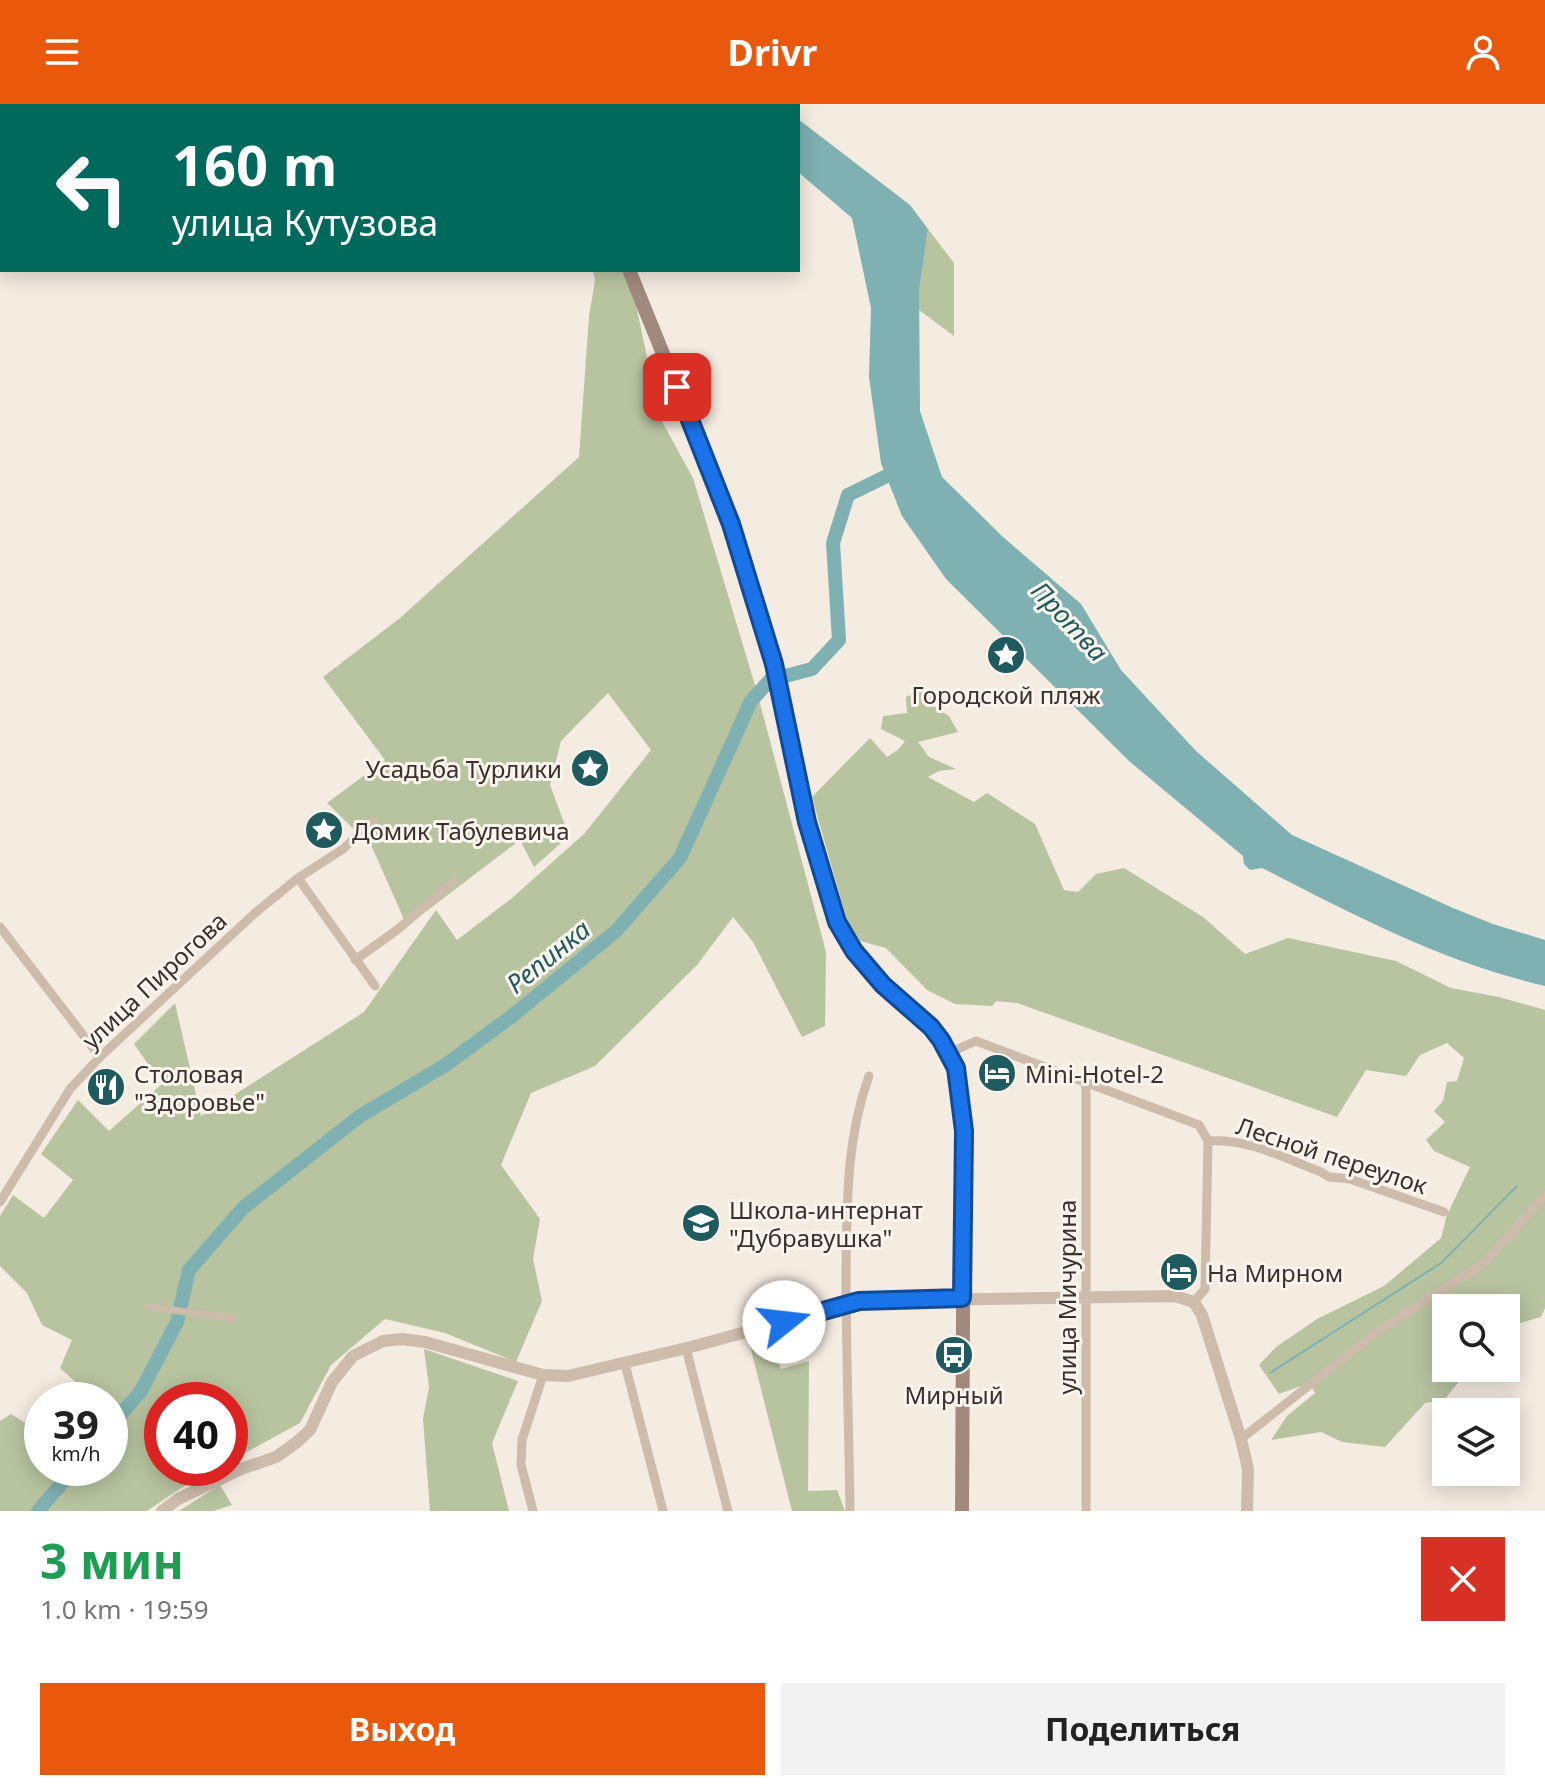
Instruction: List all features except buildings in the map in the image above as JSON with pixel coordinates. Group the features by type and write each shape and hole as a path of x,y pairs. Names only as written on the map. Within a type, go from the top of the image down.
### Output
{"main road":[{"path":"630,272 731,524 774,664 807,822 837,922 854,951 883,985 931,1027 949,1053 961,1087 964,1131 962,1511"}],"street":[{"name":"улица Пирогова","path":"0,1202 70,1089 100,1057 255,913 298,878 343,849 373,821"},
{"path":"298,878 375,986"},
{"path":"355,960 397,930 454,881"},
{"path":"1,929 100,1057"},
{"name":"Лесной переулок","path":"949,1053 976,1041 1199,1125 1208,1141 1205,1289 1194,1302"},
{"path":"850,1511 847,1179 858,1107 869,1076"},
{"name":"улица Мичурина","path":"1086,1084 1086,1511"},
{"name":"Лесной переулок","path":"1208,1141 1231,1140 1245,1144 1329,1177 1350,1179 1444,1212"},
{"path":"1241,1439 1378,1331 1483,1264 1545,1195"},
{"path":"162,1511 178,1499 241,1469 276,1457 297,1442 310,1430 332,1382 353,1356 383,1341 402,1339 425,1342 543,1375 568,1376 875,1299 1175,1296 1194,1302 1202,1315 1248,1469 1247,1511"},
{"path":"149,1307 234,1318"},
{"path":"686,1348 728,1511"},
{"path":"625,1364 663,1511"},
{"path":"533,1511 521,1465 522,1440 543,1375"}],"green space":[{"path":"928,229 954,263 954,336 919,310"},
{"path":"593,272 622,272 636,305 660,418 693,478 757,692 826,952 825,1026 802,1037 753,942 733,917 697,965 595,1066 531,1093 501,1165 540,1219 533,1259 542,1301 516,1362 445,1333 385,1319 331,1365 300,1423 248,1451 248,1382 144,1382 144,1486 185,1486 147,1511 0,1511 0,1421 11,1414 24,1422 24,1486 128,1486 128,1382 76,1382 60,1368 72,1340 42,1325 27,1293 0,1266 0,1216 13,1195 44,1218 73,1180 41,1154 78,1100 109,1131 162,1084 134,1044 175,1003 201,1116 364,1012 436,910 457,940 512,898 584,834 651,750 608,693 561,741 550,785 569,836 534,867 520,840 407,926 372,847 327,803 385,760 323,677 400,618 579,457"},
{"path":"926,688 933,706 949,716 958,732 918,742 929,757 956,769 939,771 928,777 974,802 987,793 1035,824 1064,890 1078,892 1096,874 1124,868 1203,917 1245,954 1288,938 1396,961 1451,988 1545,1010 1545,1308 1541,1317 1520,1323 1520,1294 1432,1294 1432,1382 1459,1382 1446,1398 1432,1398 1432,1402 1425,1403 1385,1447 1342,1442 1321,1432 1271,1440 1287,1416 1315,1393 1309,1383 1279,1394 1259,1365 1276,1347 1317,1319 1384,1286 1441,1238 1447,1215 1470,1167 1434,1151 1426,1140 1445,1122 1434,1111 1443,1101 1447,1082 1457,1081 1464,1058 1447,1043 1420,1055 1406,1076 1366,1070 1337,1117 1017,1003 996,1001 992,1006 955,1004 927,990 886,948 860,941 847,921 812,797 870,738 887,757 898,750 905,741 881,729 883,716 907,713 906,697"},
{"path":"773,1342 781,1369 809,1361 808,1491 837,1490 845,1511 792,1511 750,1346"},
{"path":"424,1349 518,1381 492,1443 509,1511 430,1511 423,1419 429,1387"},
{"path":"218,1486 232,1505 213,1511 179,1511"}],"sand":[{"name":"Городской пляж","path":"1003,635 1028,659 1007,677 984,652"}],"water":[{"name":"Протва","path":"800,121 910,205 928,229 919,291 920,411 942,477 1003,537 1081,604 1121,670 1196,751 1292,835 1453,908 1545,940 1545,986 1435,951 1262,868 1250,870 1244,864 1243,856 1129,761 946,579 902,516 881,463 869,377 871,308 852,218 800,174"}],"waterway":[{"name":"Репинка","path":"128,1406 141,1391 177,1322 189,1270 243,1208 360,1116 444,1066 512,1016 616,931 680,858 751,701 770,680 812,669 839,640 833,543 848,495 899,470"},
{"path":"1270,1373 1441,1263 1517,1186"},
{"name":"Репинка","path":"38,1511 60,1486"}],"place":[{"name":"Городской пляж","path":"1006,655"},
{"name":"Усадьба Турлики","path":"590,768"},
{"name":"Домик Табулевича","path":"324,830"},
{"name":"Mini-Hotel-2","path":"997,1073"},
{"name":"Столовая \"Здоровье\"","path":"106,1087"},
{"name":"Школа-интернат \"Дубравушка\"","path":"701,1223"},
{"name":"На Мирном","path":"1179,1272"},
{"name":"Мирный","path":"954,1355"}],"route":[{"path":"677,387 731,524 774,664 807,822 837,922 854,951 883,985 931,1027 941,1040 956,1068 961,1087 964,1131 962,1298 859,1301 784,1322"}]}
